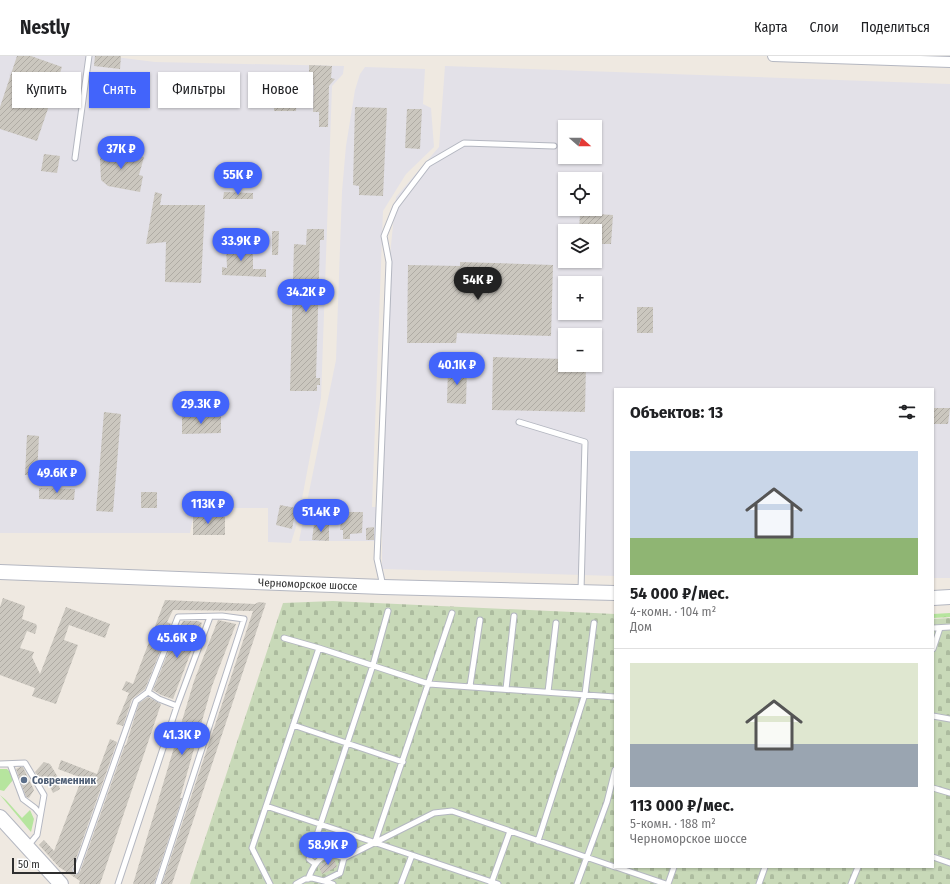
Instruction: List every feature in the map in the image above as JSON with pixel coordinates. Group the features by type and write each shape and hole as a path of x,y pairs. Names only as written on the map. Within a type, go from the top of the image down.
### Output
{"main road":[{"name":"Черноморское шоссе","path":"0,572 383,587 614,593"},
{"path":"934,598 950,597"},
{"path":"0,817 61,884"}],"street":[{"path":"773,56 950,62"}],"lane":[{"path":"75,158 89,56"},
{"path":"383,587 377,559 389,262 384,236 396,206 428,164 464,143 554,146"},
{"path":"519,422 584,442 581,592"},
{"path":"314,863 309,859 373,665 388,611"},
{"path":"375,842 452,613"},
{"path":"506,689 514,616"},
{"path":"118,884 177,706 210,617"},
{"path":"76,871 136,701 148,692 178,618 210,617 244,619 158,884"},
{"path":"470,686 480,620"},
{"path":"538,841 585,694 594,622"},
{"path":"548,692 556,623"},
{"path":"934,628 950,627"},
{"path":"934,646 940,628"},
{"path":"284,638 429,684 614,696"},
{"path":"270,884 252,848 319,648"},
{"path":"148,692 159,699 177,706"},
{"path":"934,716 950,718"},
{"path":"293,725 403,762"},
{"path":"0,764 25,763 44,795 37,835 27,847"},
{"path":"10,764 23,799 40,814"},
{"path":"577,884 612,785 614,775"},
{"path":"934,788 950,793"},
{"path":"266,806 321,823 498,884"},
{"path":"324,881 340,873 344,858 434,813 452,811 614,867"},
{"path":"492,883 510,831"},
{"path":"308,879 314,863 330,855 337,855 344,858"},
{"path":"401,884 412,855"},
{"path":"934,857 950,863"},
{"path":"618,868 667,884 674,868"},
{"path":"759,884 765,868"},
{"path":"852,884 858,868"},
{"path":"296,884 308,879 334,884"}],"shaded area":[{"path":"0,56 107,56 155,62 344,66 343,74 332,86 321,398 298,520 291,543 268,542 268,508 195,508 190,533 0,533"},
{"path":"445,66 950,84 950,578 934,578 934,388 614,388 614,576 382,569 383,322 396,197 439,147"},
{"path":"365,67 425,69 423,104 431,108 434,147 406,174 383,211 372,507 377,507 376,541 299,541 336,360 342,192 346,146 355,90 360,74"}],"green space":[{"path":"333,601 614,614 614,868 934,868 934,619 950,618 950,884 190,884 283,603"},
{"path":"950,613 950,617 934,618 934,614"},
{"path":"0,769 7,769 13,780 4,791 0,790"},
{"path":"0,795 22,818 30,810 34,819 31,832"}],"building":[{"path":"17,56 31,56 62,67 60,72 12,72 12,108 48,108 37,141 0,129 0,107"},
{"path":"95,56 121,56 120,69 94,66"},
{"path":"309,65 332,66 331,78 335,79 329,86 328,127 319,127 319,112 313,112 313,72 309,72"},
{"path":"355,107 387,108 383,196 359,195 359,186 353,185"},
{"path":"274,108 296,108 296,111 274,111"},
{"path":"407,109 422,109 420,149 405,148"},
{"path":"102,149 144,157 139,175 143,176 140,192 108,186 101,180 100,159"},
{"path":"44,154 60,156 57,173 41,171"},
{"path":"155,192 162,194 160,205 205,205 201,283 165,282 166,242 146,244"},
{"path":"224,192 253,193 253,199 223,199"},
{"path":"613,215 611,244 602,244 602,224 579,224 580,216"},
{"path":"307,229 324,229 324,240 320,240 316,378 320,378 320,385 317,385 317,391 290,391 294,244 306,245"},
{"path":"272,231 279,231 278,255 272,255"},
{"path":"226,245 253,245 253,269 266,269 266,277 222,275 222,267 227,268"},
{"path":"460,262 553,265 551,336 457,333 456,343 407,343 408,265 460,266"},
{"path":"637,307 653,307 653,333 637,333"},
{"path":"493,357 558,359 558,372 586,372 585,412 492,410"},
{"path":"448,367 467,368 466,404 447,403"},
{"path":"934,408 950,408 948,424 934,424"},
{"path":"104,412 121,414 113,512 96,511"},
{"path":"182,416 221,416 221,433 182,434"},
{"path":"27,435 39,436 37,475 25,475"},
{"path":"39,488 75,489 74,500 39,499"},
{"path":"141,492 157,492 157,508 141,508"},
{"path":"280,505 296,508 292,529 276,525"},
{"path":"342,512 363,512 362,533 350,534 350,539 343,539 343,530 340,530"},
{"path":"193,513 202,513 202,517 225,517 225,535 193,535"},
{"path":"314,524 329,525 329,541 312,540"},
{"path":"374,527 374,540 366,540 366,528"},
{"path":"3,598 25,606 22,619 36,624 37,627 35,634 27,631 20,648 34,652 32,657 40,674 66,607 110,624 105,638 69,625 64,640 78,645 56,704 32,696 35,688 0,675 0,607"},
{"path":"165,600 255,604 259,602 266,603 172,884 162,884 253,611 173,610 167,622 171,624 145,689 132,699 123,726 116,724 129,693 122,690 126,681 133,684"},
{"path":"218,620 236,624 212,686 180,798 182,798 154,884 133,884 194,681"},
{"path":"183,621 198,621 202,623 173,699 161,695 153,690 178,628 179,629"},
{"path":"148,697 161,704 100,884 79,884 80,881 59,867 39,845 44,840 54,851 82,778 58,769 61,760 97,774 110,739 117,742 72,870 76,875 80,872 126,745 139,703"},
{"path":"44,762 50,764 59,779 57,780 60,789 53,793 45,776 39,778 35,772"},
{"name":"Современник","path":"23,767 34,790 29,798 26,797 16,769"},
{"path":"334,859 337,867 322,874 319,867 320,865 327,860"}],"place":[{"name":"Современник","path":"24,780"}]}
